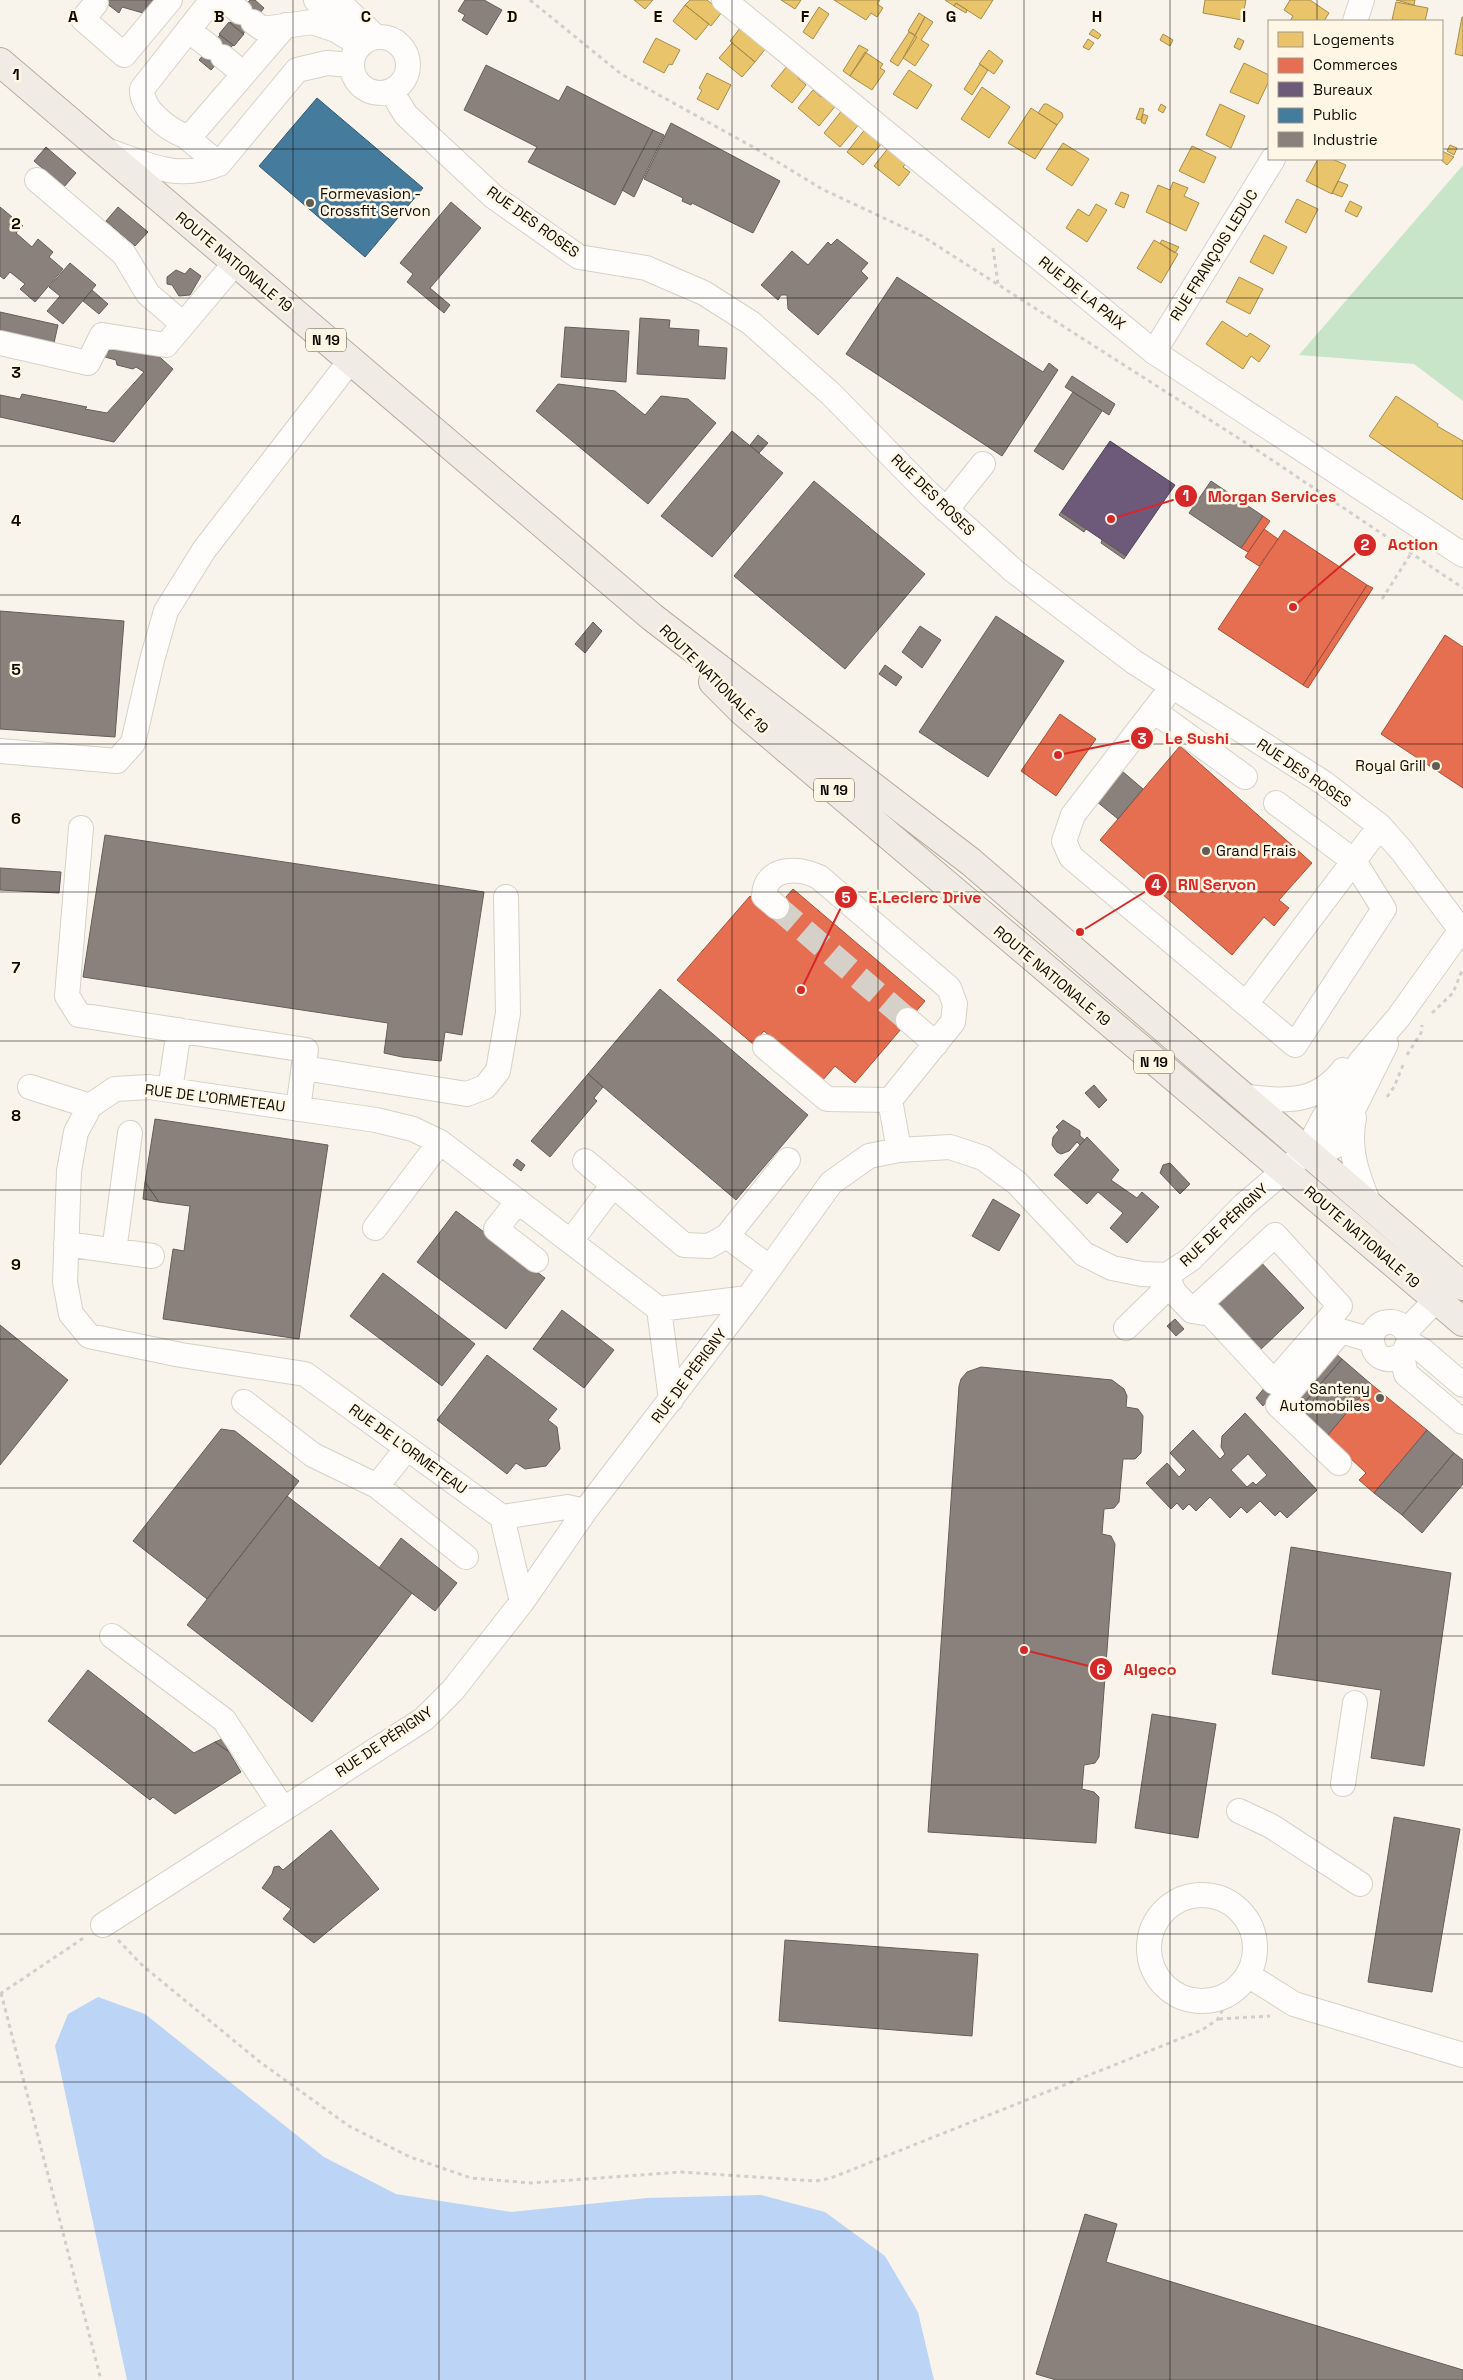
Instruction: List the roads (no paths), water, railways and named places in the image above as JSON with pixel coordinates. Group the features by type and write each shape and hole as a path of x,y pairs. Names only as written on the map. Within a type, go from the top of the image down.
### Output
{"main road":[{"name":"ROUTE NATIONALE 19","path":"0,62 652,617 970,862 1370,1209 1463,1286"},
{"name":"ROUTE NATIONALE 19","path":"652,617 742,711 1463,1322"}],"street":[{"path":"96,3 83,19 124,55 170,0"},
{"path":"212,0 142,89 142,98 146,107 219,164"},
{"path":"102,149 170,172 204,170 219,164 298,70 327,63 363,49 394,40 401,46 408,62 405,79 391,91 383,93 365,89 358,82 363,49 346,9 316,0"},
{"name":"RUE DE LA PAIX","path":"724,0 1154,352 1463,555"},
{"path":"1355,20 1362,0"},
{"path":"240,11 263,29 312,22 336,30 363,49"},
{"path":"185,136 193,133 286,26"},
{"path":"188,30 244,74"},
{"name":"RUE DES ROSES","path":"391,91 406,116 494,196 579,257 646,268 704,293 751,323 831,394 946,510 1014,571 1134,662 1324,783 1380,826 1402,851 1462,930"},
{"name":"RUE FRANÇOIS LEDUC","path":"1154,352 1272,160"},
{"path":"37,180 124,254 148,294 183,324"},
{"path":"0,343 88,363 102,335 166,345 235,263"},
{"path":"0,751 117,761 133,744 152,660 166,611 204,550 350,360"},
{"path":"946,510 983,464"},
{"path":"1172,687 1073,815 1064,841 1071,857 1295,1045 1384,909 1354,861 1276,803"},
{"path":"1154,711 1246,777"},
{"path":"1246,1004 1380,826"},
{"path":"81,828 66,996 79,1015 306,1050 298,1108"},
{"path":"777,907 764,896 764,887 769,878 779,872 809,872 820,877 949,988 955,1004 953,1022 890,1100 899,1150"},
{"path":"304,1068 467,1094 486,1087 498,1071 508,1013 506,897"},
{"path":"1398,1018 1335,1146 1324,1152 1306,1152 1323,1119 1361,1061 1398,1018 1462,930"},
{"path":"1241,1096 1275,1101 1296,1099 1322,1091 1339,1076 1368,1038 1398,1018"},
{"path":"908,1020 936,1044"},
{"path":"170,1090 179,1030"},
{"path":"765,1047 827,1099 890,1100"},
{"name":"RUE DE L'ORMETEAU","path":"502,1517 305,1374 181,1355 89,1336 71,1314 65,1282 69,1171 76,1132 90,1106 116,1089 149,1087 376,1120 413,1129 440,1142 659,1309"},
{"path":"30,1088 90,1106"},
{"path":"1356,1104 1351,1130 1353,1157 1370,1209"},
{"path":"114,1251 130,1133"},
{"path":"375,1228 440,1142"},
{"name":"RUE DE PÉRIGNY","path":"103,1925 424,1719 453,1690 522,1602 585,1511 748,1298 831,1183 869,1156 899,1150 950,1148 983,1158 1017,1183 1084,1254 1112,1268 1142,1274 1167,1275 1191,1259 1244,1205 1306,1152"},
{"path":"585,1161 684,1245 709,1246 727,1236 788,1160"},
{"path":"570,1241 613,1185"},
{"path":"518,1201 496,1229 536,1260"},
{"path":"1167,1275 1174,1292 1192,1311 1211,1314 1274,1382 1340,1306 1275,1235 1192,1311"},
{"path":"727,1236 770,1268"},
{"path":"66,1244 152,1256"},
{"path":"1126,1328 1161,1294 1167,1275"},
{"path":"671,1400 659,1309 748,1298"},
{"path":"1406,1343 1436,1300"},
{"path":"1339,1462 1278,1405 1340,1331 1372,1340 1376,1329 1386,1322 1397,1323 1406,1343 1406,1374 1463,1422"},
{"path":"1406,1343 1422,1350 1463,1385"},
{"path":"244,1402 313,1455 377,1486 466,1557"},
{"path":"377,1486 407,1448"},
{"path":"522,1602 502,1517 567,1507 585,1511"},
{"path":"112,1636 224,1720 283,1809"},
{"path":"1343,1784 1355,1703"},
{"path":"1239,1811 1272,1826 1360,1884"},
{"path":"1197,1896 1214,1897 1234,1906 1243,1914 1254,1938 1253,1963 1240,1983 1212,2000 1190,2000 1175,1993 1162,1983 1151,1964 1149,1953 1152,1931 1163,1912 1181,1899 1197,1896"},
{"path":"1240,1983 1294,2004 1463,2055"}],"water":[{"path":"98,1997 145,2014 324,2157 396,2194 511,2212 647,2198 761,2195 825,2212 885,2256 918,2312 934,2380 127,2380 55,2046 68,2014"}],"tunnel":[{"path":"777,907 908,1020"}],"place":[{"name":"Formevasion - Crossfit Servon","path":"310,203"},
{"name":"Morgan Services","path":"1111,519"},
{"name":"Action","path":"1293,607"},
{"name":"Le Sushi","path":"1058,755"},
{"name":"Royal Grill","path":"1436,766"},
{"name":"Grand Frais","path":"1206,851"},
{"name":"RN Servon","path":"1080,932"},
{"name":"E.Leclerc Drive","path":"801,990"},
{"name":"Santeny Automobiles","path":"1380,1398"},
{"name":"Algeco","path":"1024,1650"}]}
